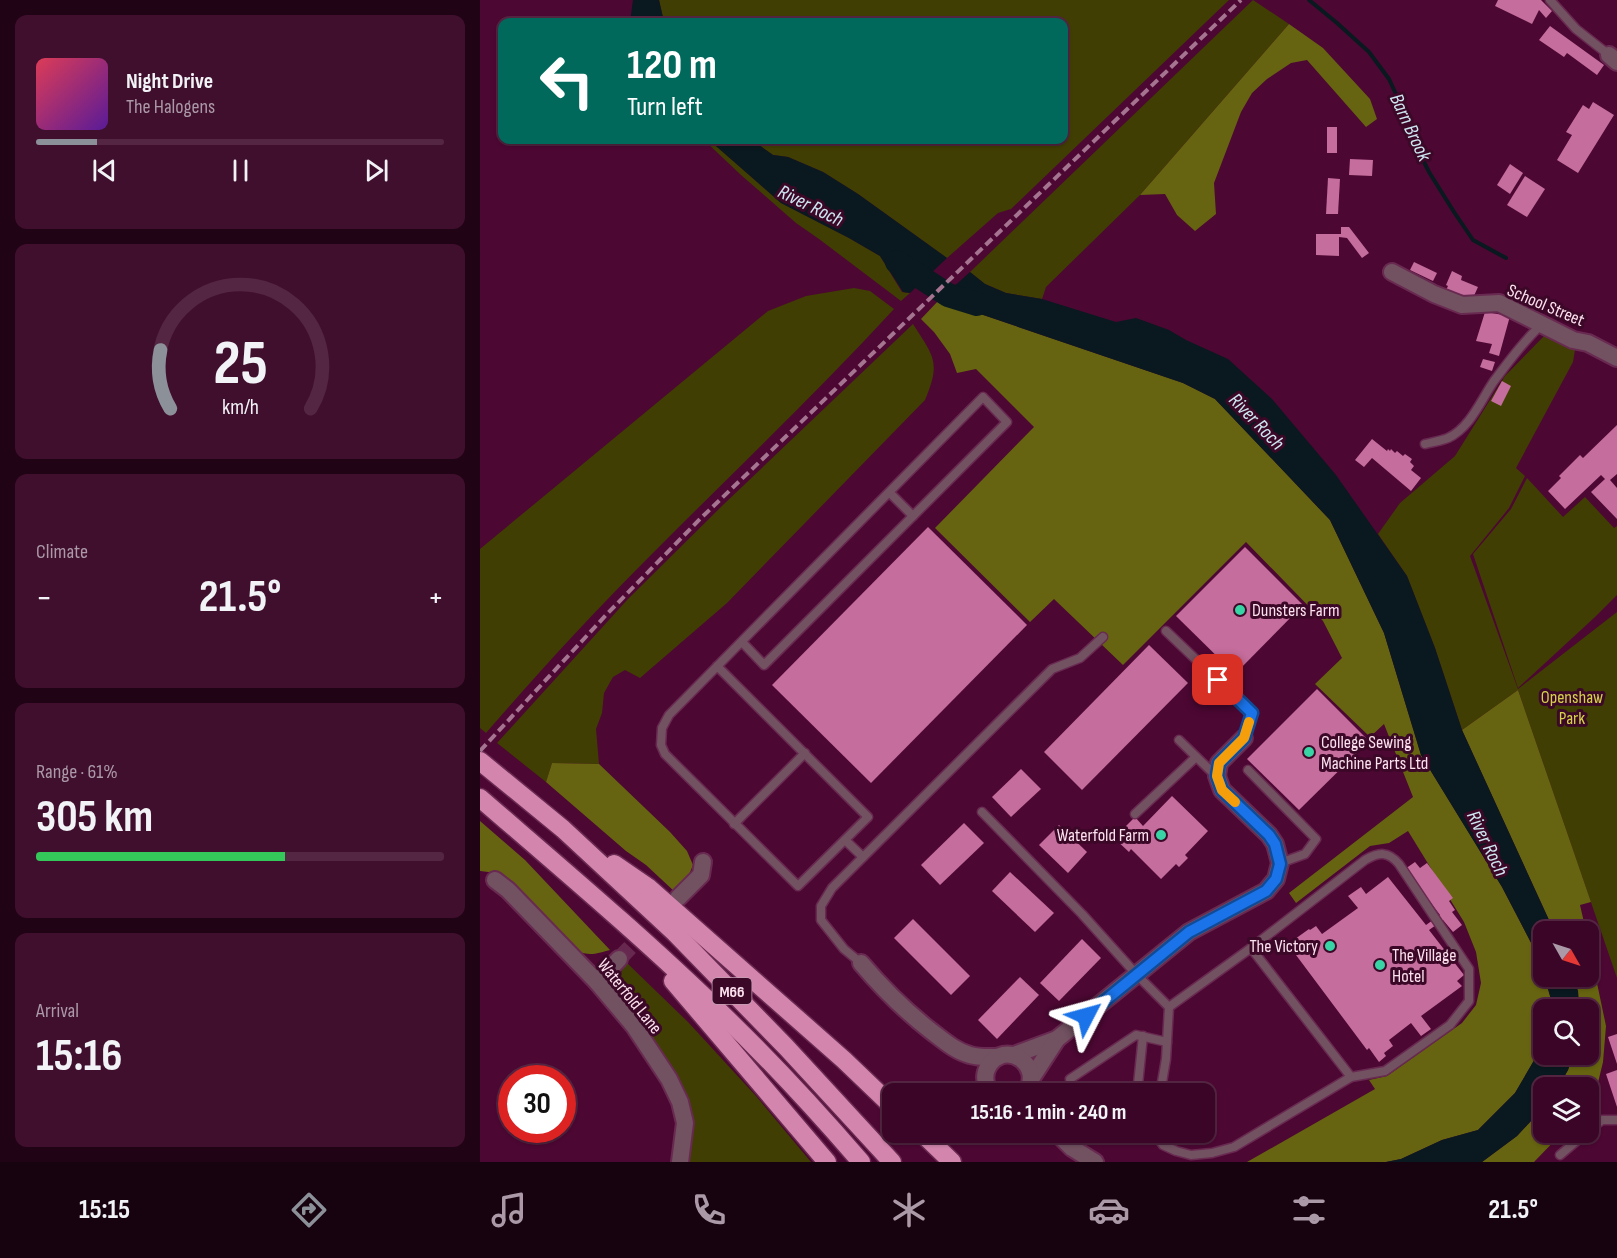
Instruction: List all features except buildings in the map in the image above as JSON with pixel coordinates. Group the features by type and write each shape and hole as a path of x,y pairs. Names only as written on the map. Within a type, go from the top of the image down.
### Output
{"highway":[{"name":"M66","path":"480,760 563,829 675,933 786,1047 892,1162"},
{"name":"M66","path":"480,798 623,922 722,1014 786,1078 861,1162"},
{"name":"M66","path":"563,829 649,888 844,1060 882,1096"},
{"name":"M66","path":"623,922 827,1162"},
{"path":"932,1143 952,1162"}],"street":[{"name":"School Street","path":"1392,272 1434,294 1462,304 1499,303 1573,340 1588,343 1617,358"},
{"path":"1032,1083 1058,1039 1189,932 1266,891 1276,879 1280,864 1275,844 1269,835 1222,790 1217,776 1219,763 1244,738"},
{"path":"678,898 701,874 703,862"},
{"name":"Waterfold Lane","path":"495,880 508,890 597,982 634,1026 669,1079 680,1102 685,1123 680,1162"},
{"path":"597,982 619,959"},
{"path":"861,963 904,1010 950,1046 983,1083"},
{"path":"987,1083 986,1070 990,1063 1058,1039"},
{"path":"950,1046 983,1058 1006,1056 1021,1058 1030,1071 1030,1083"},
{"path":"1067,1143 1095,1162"}],"lane":[{"path":"1550,0 1576,29 1613,59"},
{"path":"1425,444 1447,438 1469,420 1519,348 1542,324"},
{"path":"717,666 868,817 798,886 664,753 661,745 662,728 669,715 717,666 890,493 983,397 1007,422 764,665 742,642"},
{"path":"890,493 913,516"},
{"path":"1166,631 1252,713 1244,738"},
{"path":"861,963 844,949 821,920 821,906 832,888 1052,669 1080,658 1103,637"},
{"path":"1179,740 1217,776"},
{"path":"734,824 805,753"},
{"path":"1135,814 1196,757"},
{"path":"1248,770 1316,839 1305,854 1280,864"},
{"path":"982,812 1083,914 1169,1007 1166,1059 1162,1083"},
{"path":"845,840 863,857"},
{"path":"1162,1143 1176,1151 1191,1155 1212,1154 1234,1147 1351,1077 1385,1071 1450,1025 1469,1000 1469,969 1394,858 1386,854 1373,855 1169,1007"},
{"path":"1251,948 1351,1077"},
{"path":"1071,1083 1070,1079 1136,1035 1167,1042"},
{"path":"1138,1083 1143,1036"},
{"path":"1599,1123 1602,1120 1617,1120"},
{"path":"1560,1155 1575,1143"}],"green space":[{"path":"659,0 1229,0 1011,209 998,213 947,258 858,194 823,172 788,157 773,155 758,144 1068,144 1068,18 663,18"},
{"path":"1253,0 1289,24 1140,195 1046,287 1042,299 1006,293 985,284 970,272"},
{"path":"708,144 714,144 781,203 880,256 902,292 910,293 901,301 796,223"},
{"path":"854,288 870,291 894,309 802,405 603,604 486,733 480,728 480,549 768,311 806,296"},
{"path":"913,324 933,360 933,377 925,400 727,603 640,678 625,670 613,677 604,693 602,713 596,729 599,764 552,763 546,782 497,743 628,599"},
{"name":"Openshaw Park","path":"1546,334 1572,345 1575,350 1573,362 1516,468 1525,476 1509,508 1470,556 1518,689 1617,612 1617,978 1518,690 1462,730 1435,648 1407,576 1378,534 1400,503 1455,456 1505,376"},
{"path":"1527,478 1563,517 1585,497 1614,528 1617,526 1617,595 1518,688 1473,554 1511,509"},
{"path":"626,962 688,1022 756,1096 811,1162 685,1162 680,1089 661,1050 626,1008 620,996 618,985"}],"shaded area":[{"path":"1289,24 1323,48 1370,99 1377,119 1366,127 1307,60 1291,63 1267,79 1252,93 1241,112 1214,183 1216,214 1195,231 1177,215 1165,194 1140,195"},
{"path":"939,300 1183,383 1215,399 1330,520 1384,633 1421,755 1502,887 1533,947 1533,987 1548,987 1551,999 1533,999 1533,1062 1515,1093 1478,1130 1442,1140 1401,1159 1386,1162 1247,1162 1375,1089 1369,1080 1387,1076 1462,1023 1476,1005 1481,983 1476,952 1464,922 1408,831 1389,843 1370,846 1296,903 1289,893 1413,797 1384,724 1370,737 1315,684 1342,658 1323,621 1246,542 1123,665 1054,599 1030,622 935,528 1034,427 976,369 957,373 950,354 921,319"},
{"path":"1518,690 1591,902 1580,905 1584,921 1549,921 1462,730"},
{"path":"552,763 599,764 670,832 687,851 693,865 688,877 675,892 546,782"},
{"path":"480,821 525,860 610,950 593,954 576,951 497,873 480,871"},
{"path":"1576,987 1598,987 1606,1026 1599,1079 1564,1077 1570,1065 1599,1065 1599,999 1578,999"},
{"path":"1533,1119 1533,1143 1552,1143 1534,1162 1482,1162 1517,1136"}],"water":[{"path":"633,0 659,0 663,18 631,18"},
{"path":"714,144 758,144 773,155 788,157 823,172 858,194 947,258 910,293 903,292 880,256 781,203"},
{"path":"970,272 985,284 1006,293 1042,299 1116,322 1136,318 1169,330 1228,359 1272,399 1336,475 1407,576 1435,648 1462,730 1549,921 1533,921 1533,947 1502,887 1421,755 1384,633 1330,520 1215,399 1183,383 939,300"},
{"path":"1548,987 1576,987 1578,991 1578,999 1551,999"},
{"path":"1533,1062 1533,1065 1570,1065 1564,1077 1533,1077 1533,1119 1517,1136 1482,1162 1386,1162 1401,1159 1442,1140 1478,1130 1515,1093"}],"waterway":[{"name":"Barn Brook","path":"1309,0 1369,52 1389,79 1402,107 1410,134 1429,172 1454,212 1473,240 1506,258"},
{"name":"River Roch","path":"897,262 948,295 977,304"}],"tunnel":[{"path":"619,959 667,909"}],"railway":[{"path":"480,751 607,614 700,519 1241,0"}],"slow traffic":[{"path":"1235,802 1222,790 1217,776 1219,763 1244,738 1249,722"}],"place":[{"name":"Dunsters Farm","path":"1240,610"},
{"name":"College Sewing Machine Parts Ltd","path":"1309,752"},
{"name":"Waterfold Farm","path":"1161,835"},
{"name":"The Victory","path":"1330,946"},
{"name":"The Village Hotel","path":"1380,965"}],"route":[{"path":"1086,1016 1189,932 1266,891 1276,879 1280,864 1275,844 1269,835 1222,790 1217,776 1219,763 1244,738 1252,713 1218,680"}]}
